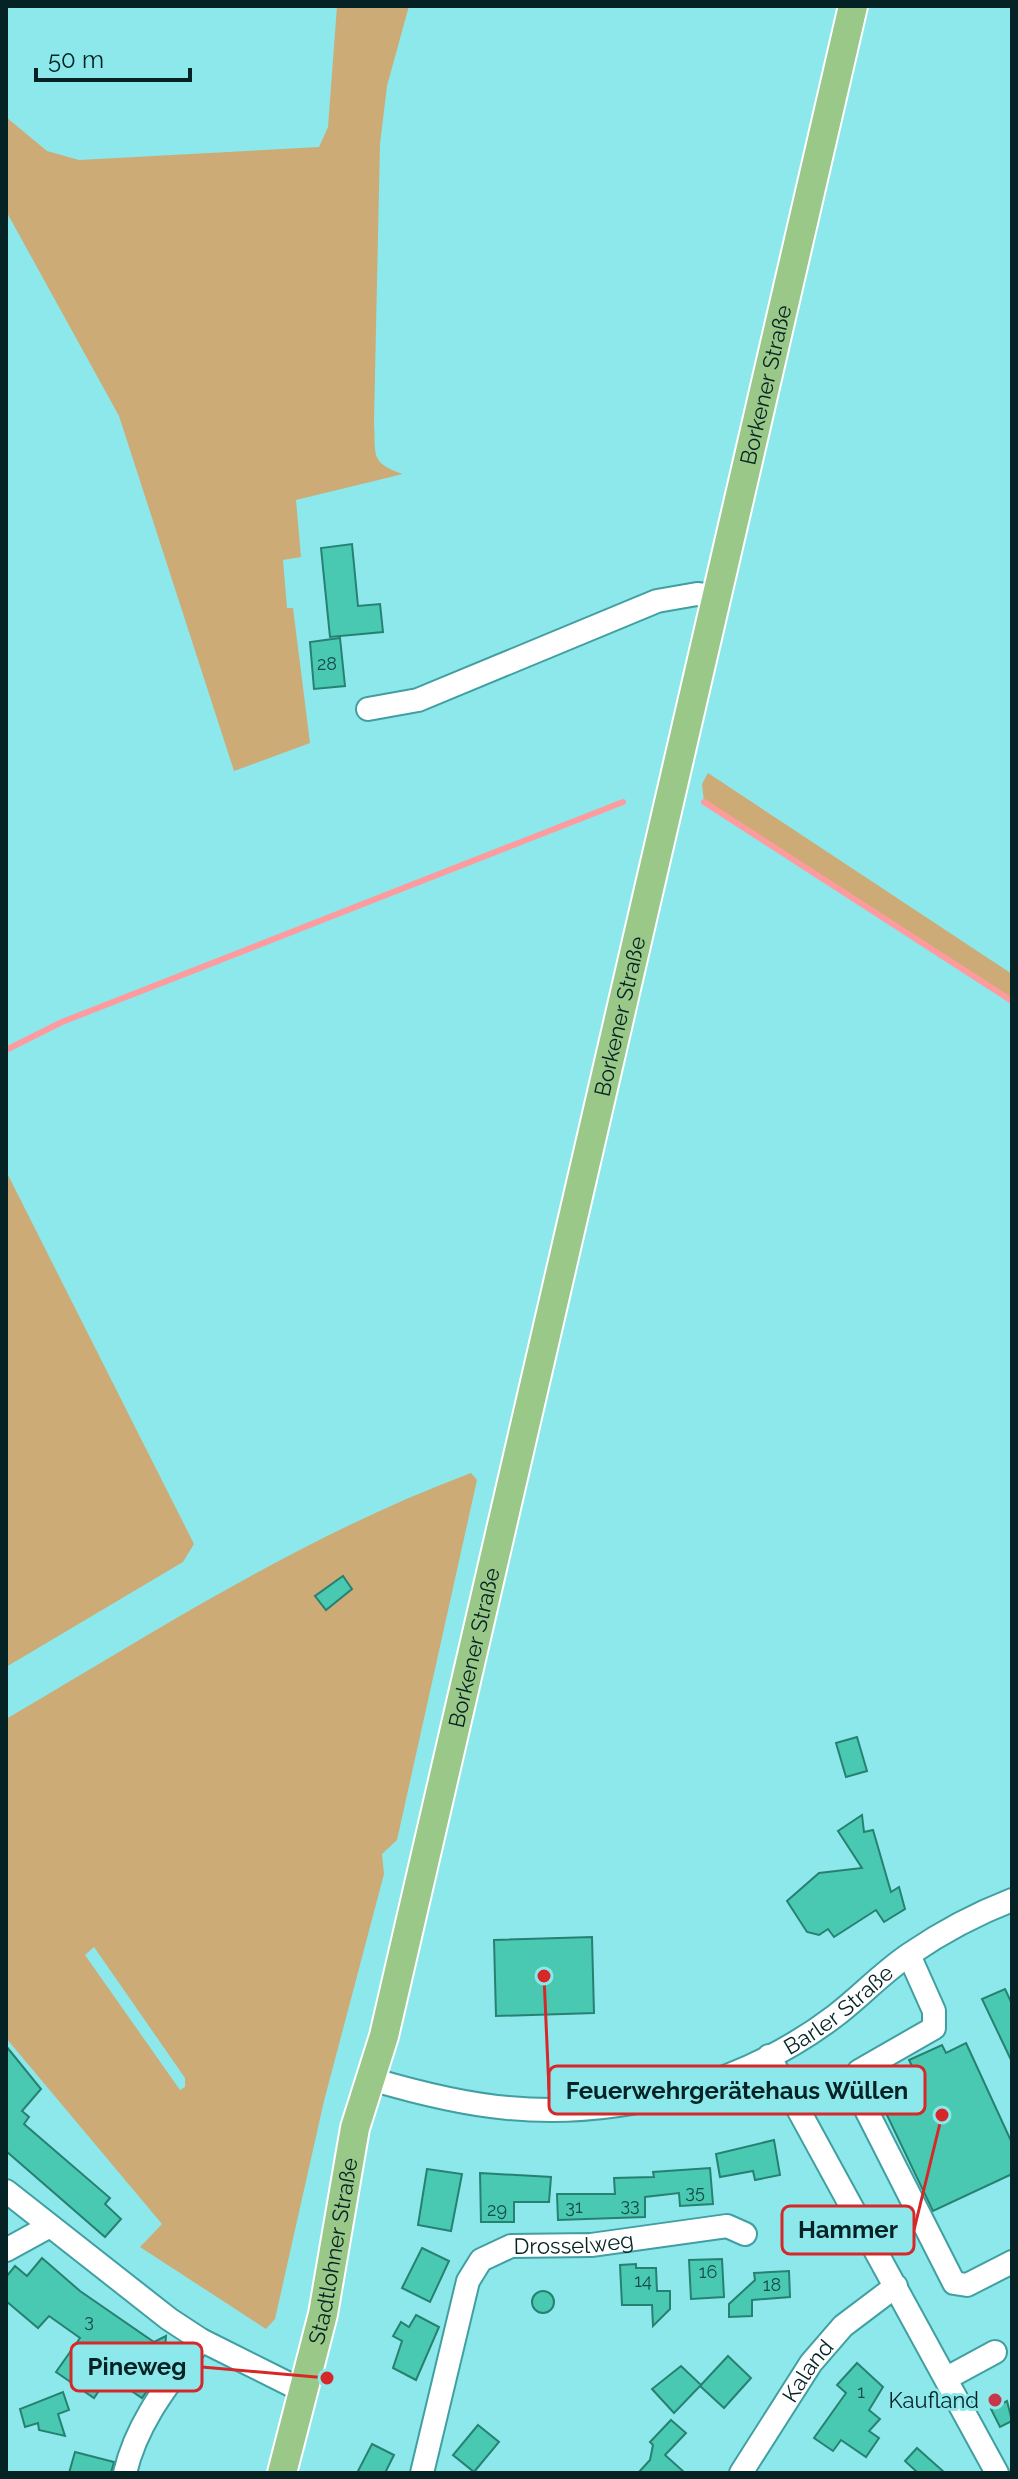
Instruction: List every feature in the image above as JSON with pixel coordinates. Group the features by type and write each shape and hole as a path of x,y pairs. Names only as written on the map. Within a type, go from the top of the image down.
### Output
{"main road":[{"name":"Borkener Straße","path":"385,2028 853,6"},
{"name":"Stadtlohner Straße","path":"282,2473 323,2314 355,2128 385,2028"}],"street":[{"path":"368,709 418,700 657,601 697,594 715,596"},
{"name":"Barler Straße","path":"371,2079 445,2098 508,2108 586,2108 669,2095 738,2072 769,2056 834,2017 909,1955 952,1927 1012,1900"},
{"path":"909,1955 934,2011 934,2028 859,2071 853,2082 954,2283 967,2285 1012,2262"},
{"path":"769,2056 997,2473"},
{"path":"6,2191 129,2292 201,2340 301,2390"},
{"name":"Drosselweg","path":"422,2473 468,2281 481,2260 511,2246 591,2245 727,2226 745,2234"},
{"path":"6,2250 48,2227"},
{"name":"Kaland","path":"741,2473 811,2363 843,2326 896,2286"},
{"path":"125,2473 138,2433 155,2402 201,2340"},
{"path":"947,2378 995,2352"}],"shaded area":[{"path":"337,6 409,6 387,86 380,144 374,422 376,456 384,466 403,474 296,500 301,557 283,560 287,608 293,608 310,743 234,771 119,416 6,211 6,117 47,151 79,160 319,147 328,127"},
{"path":"708,773 1012,974 1012,1001 704,802 702,784"},
{"path":"6,1171 194,1544 183,1562 6,1667"},
{"path":"471,1473 477,1480 397,1840 382,1854 384,1874 324,2101 275,2319 266,2329 140,2247 162,2224 6,2038 6,1719 176,1618 292,1554 410,1497","holes":["94,1947 185,2078 185,2087 180,2090 85,1955"]}],"building":[{"path":"352,544 358,606 380,604 383,632 330,637 321,548"},
{"path":"340,638 345,686 314,689 310,642"},
{"path":"343,1576 352,1589 326,1610 315,1596"},
{"path":"857,1737 867,1771 846,1777 836,1743"},
{"path":"862,1815 864,1832 873,1830 891,1892 899,1887 905,1909 884,1922 876,1910 834,1937 828,1929 819,1935 807,1932 787,1901 819,1873 862,1868 838,1831"},
{"path":"592,1937 594,2013 496,2016 494,1940"},
{"path":"1005,1989 1012,2004 1012,2062 982,1999"},
{"path":"966,2043 1012,2143 1012,2174 933,2211 873,2086 913,2068 909,2060 942,2045 946,2053"},
{"path":"6,2046 41,2089 22,2111 29,2117 24,2124 110,2198 105,2204 121,2219 105,2237 6,2151"},
{"path":"774,2140 780,2175 755,2180 753,2171 720,2177 716,2154"},
{"path":"710,2168 713,2204 680,2206 679,2193 645,2197 645,2217 558,2220 557,2194 615,2194 614,2178 654,2177 653,2172"},
{"path":"427,2169 462,2174 451,2231 418,2225"},
{"path":"480,2173 551,2177 549,2202 514,2202 514,2222 481,2222"},
{"path":"422,2248 449,2261 430,2302 402,2288"},
{"path":"42,2258 80,2291 154,2342 166,2336 165,2349 172,2355 142,2398 109,2376 94,2398 56,2372 80,2338 49,2316 38,2328 6,2301 6,2277 15,2266 27,2276"},
{"path":"722,2259 724,2297 691,2299 689,2260"},
{"path":"636,2264 636,2268 656,2268 657,2291 670,2291 670,2309 653,2326 652,2305 622,2305 620,2265"},
{"path":"789,2271 790,2297 752,2300 752,2316 729,2317 729,2304 755,2280 754,2273"},
{"path":"543,2291 551,2294 554,2302 551,2310 543,2313 535,2310 532,2302 535,2294"},
{"path":"416,2315 439,2327 416,2380 393,2368 402,2341 393,2336 401,2322 409,2327"},
{"path":"728,2356 751,2378 724,2408 700,2386"},
{"path":"857,2363 883,2387 869,2410 880,2419 869,2431 879,2438 866,2457 841,2440 833,2451 814,2438 846,2393 837,2385"},
{"path":"681,2366 701,2385 674,2413 652,2389"},
{"path":"63,2392 69,2410 58,2414 65,2436 39,2430 38,2423 25,2427 20,2409"},
{"path":"1007,2401 1012,2421 1000,2427 991,2409"},
{"path":"671,2420 686,2433 665,2455 685,2473 638,2473 650,2460 653,2445 650,2442"},
{"path":"478,2425 499,2442 474,2472 453,2455"},
{"path":"372,2444 394,2455 385,2473 357,2473"},
{"path":"917,2448 945,2473 918,2473 905,2461"},
{"path":"75,2452 114,2462 111,2473 69,2473"}],"waterway":[{"path":"6,1050 62,1022 623,802"},
{"path":"704,802 1012,1001"}],"place":[{"name":"Feuerwehrgerätehaus Wüllen","path":"544,1976"},
{"name":"Hammer","path":"942,2115"},
{"name":"Pineweg","path":"327,2378"},
{"name":"Kaufland","path":"995,2400"}]}
